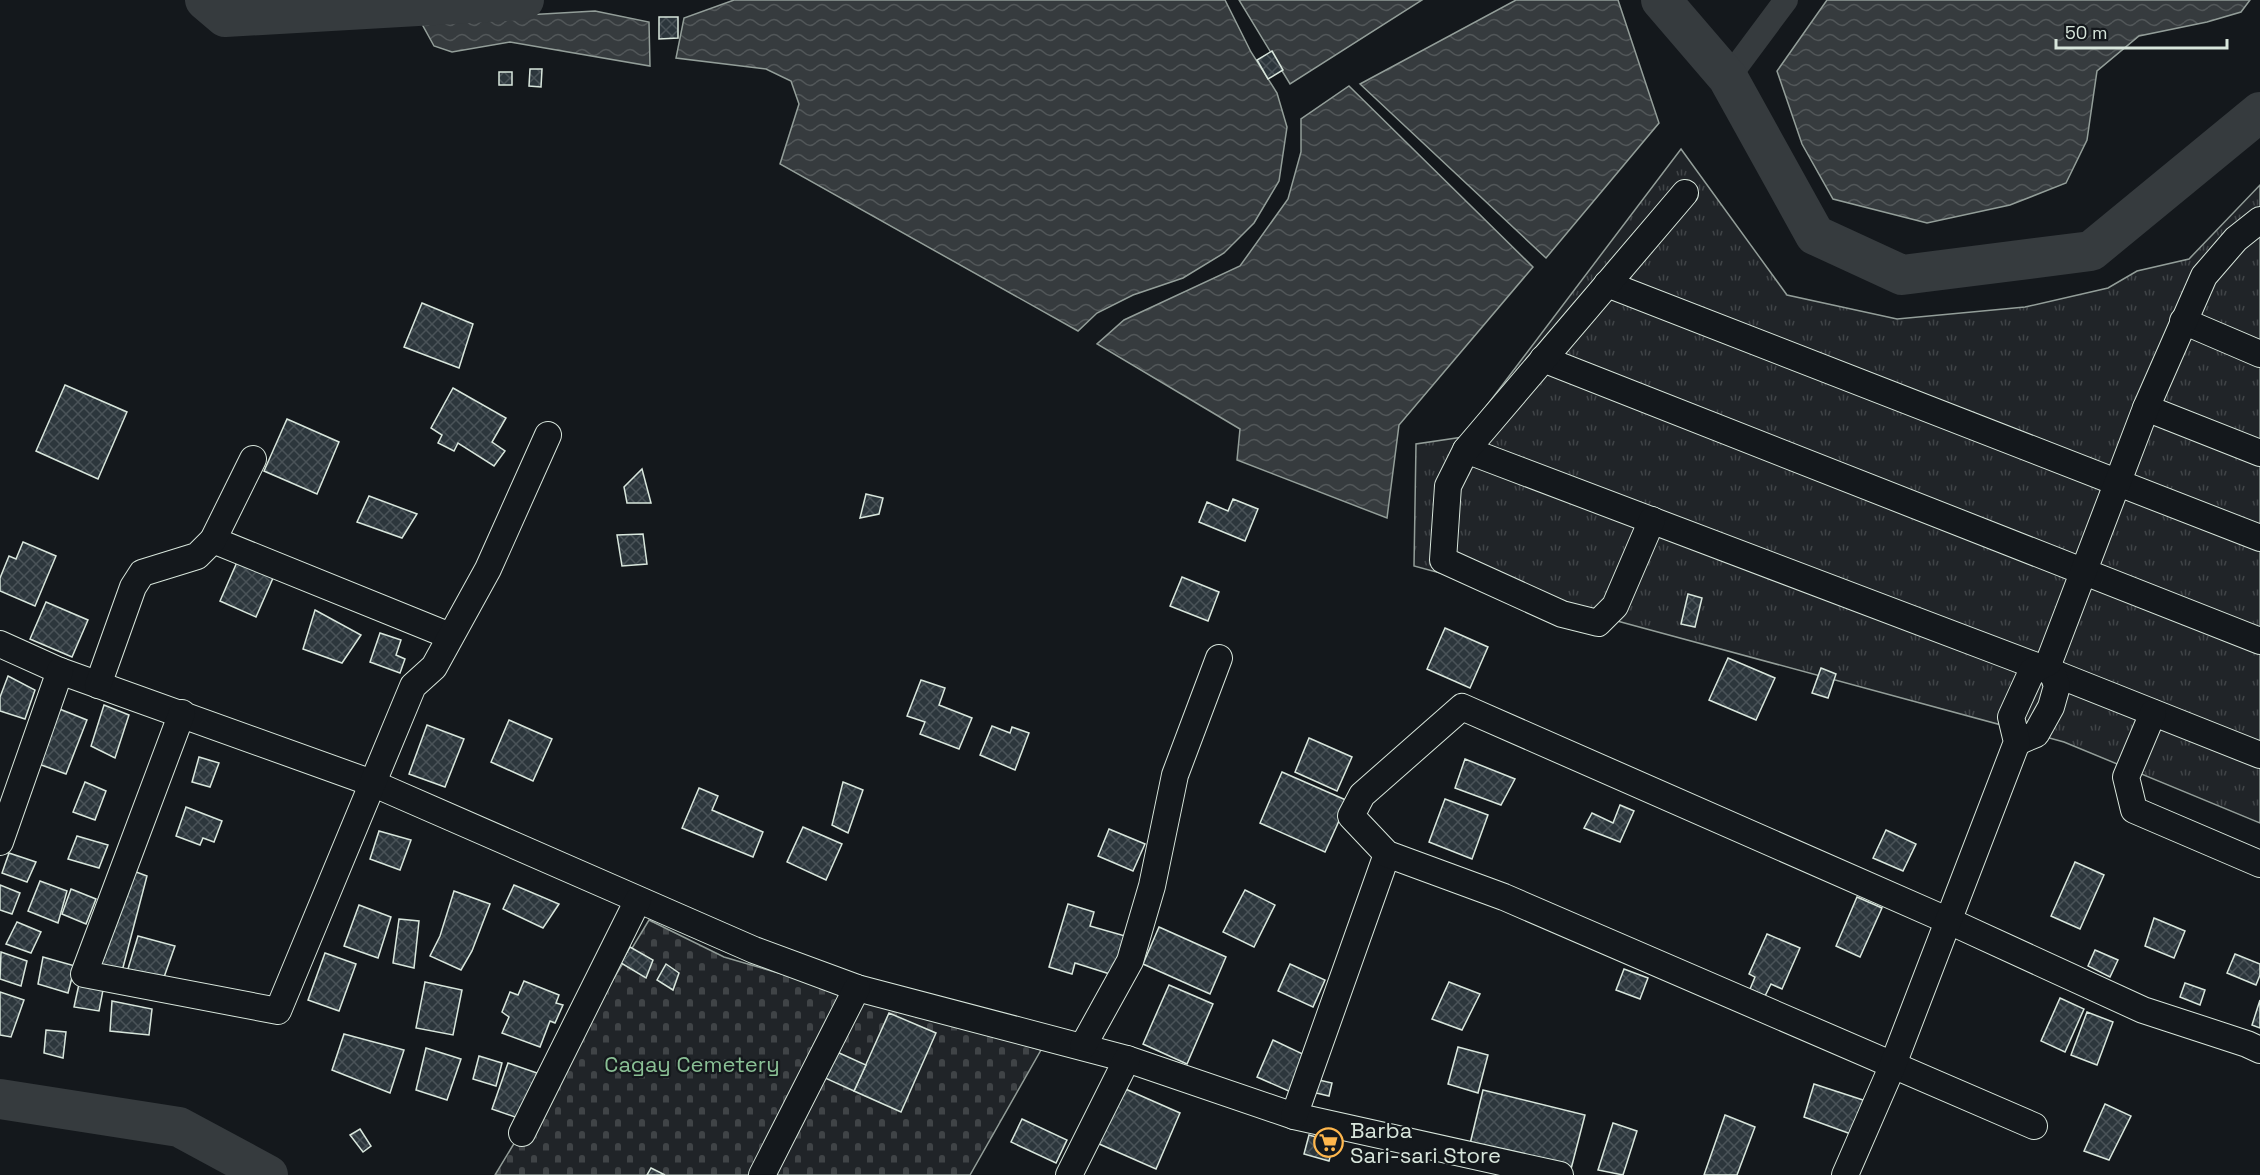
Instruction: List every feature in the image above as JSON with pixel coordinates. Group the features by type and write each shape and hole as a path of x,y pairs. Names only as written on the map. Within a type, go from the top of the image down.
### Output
{"street":[{"path":"1652,520 1615,606 1598,623 1562,614 1443,560 1448,486 1466,450 1684,193"},
{"path":"2048,668 2146,408 2204,276 2236,239 2260,220"},
{"path":"2236,239 2260,248"},
{"path":"1607,284 2260,538"},
{"path":"2183,321 2260,354"},
{"path":"1543,359 2260,641"},
{"path":"2146,408 2260,453"},
{"path":"182,713 84,974 278,1011 413,686 434,666 488,568 548,435"},
{"path":"1466,450 2048,668 2260,755"},
{"path":"99,685 133,586 142,573 197,556 213,540 253,459"},
{"path":"213,540 450,636"},
{"path":"0,644 60,671 372,783 754,950 857,988 1083,1046 1294,1116 1560,1175"},
{"path":"1083,1046 1130,961 1152,886 1176,775 1219,658"},
{"path":"1845,1175 1892,1067 2017,742 2011,717 2032,671 2048,668"},
{"path":"0,842 60,671"},
{"path":"2034,1126 1892,1067 1504,897 1387,854 1351,816 1362,795 1462,707 1948,921 2143,1010 2260,1050"},
{"path":"2153,713 2126,777 2134,810 2260,864"},
{"path":"1294,1116 1387,854"},
{"path":"522,1133 638,900"},
{"path":"762,1175 857,988"},
{"path":"1069,1175 1127,1059"}],"green space":[{"path":"1681,149 1787,295 1897,319 2025,307 2108,288 2137,271 2189,259 2260,185 2260,823 2064,742 1414,566 1416,444 1463,437"},
{"name":"Cagay Cemetery","path":"649,920 724,957 1041,1050 970,1175 495,1175"}],"water":[{"path":"734,0 1225,0 1251,52 1277,93 1287,127 1279,181 1254,223 1224,253 1183,278 1133,295 1097,313 1078,331 780,164 799,104 791,81 766,69 676,58 684,18"},
{"path":"1239,0 1422,0 1290,84"},
{"path":"1516,0 1618,0 1659,123 1546,258 1360,84"},
{"path":"1827,0 2250,0 2241,12 2207,22 2139,36 2097,71 2087,140 2066,183 2010,205 1927,223 1833,199 1802,144 1777,71"},
{"path":"595,11 649,22 650,66 510,42 452,52 434,46 422,24 473,18"},
{"path":"1349,86 1533,267 1399,425 1387,518 1237,460 1240,429 1097,344 1124,320 1240,266 1288,199 1301,152 1301,119"}],"building":[{"path":"659,17 678,17 678,38 659,39"},
{"path":"1272,51 1283,70 1268,79 1257,60"},
{"path":"530,69 542,69 541,87 529,86"},
{"path":"499,72 512,72 512,85 499,85"},
{"path":"422,303 473,324 459,368 404,347"},
{"path":"65,385 127,412 98,479 36,451"},
{"path":"453,388 506,418 492,442 505,451 494,466 458,443 454,451 438,443 442,435 431,428"},
{"path":"287,419 339,442 317,494 264,471"},
{"path":"642,469 651,503 627,503 624,487"},
{"path":"866,494 883,498 879,514 860,518"},
{"path":"369,496 417,514 402,538 357,522"},
{"path":"1233,499 1258,509 1245,541 1199,522 1207,502 1228,511"},
{"path":"643,534 647,564 622,566 617,535"},
{"path":"23,542 56,556 35,606 0,591 0,578 9,556 16,559"},
{"path":"241,553 277,569 256,617 220,601"},
{"path":"1182,577 1219,592 1208,621 1170,606"},
{"path":"1688,594 1702,598 1695,627 1681,624"},
{"path":"46,602 88,620 72,657 30,639"},
{"path":"315,610 361,635 342,663 303,649"},
{"path":"1445,628 1488,647 1470,688 1427,669"},
{"path":"380,633 401,640 396,655 405,659 400,673 370,662"},
{"path":"1728,658 1775,678 1756,720 1709,700"},
{"path":"1821,668 1836,674 1828,698 1812,693"},
{"path":"8,676 35,690 25,719 0,711 0,697"},
{"path":"921,680 945,688 939,705 972,718 959,749 920,734 925,722 907,716"},
{"path":"104,705 129,715 115,758 91,746"},
{"path":"57,708 87,720 66,774 36,763"},
{"path":"509,720 552,739 533,781 491,762"},
{"path":"427,725 464,739 445,787 409,774"},
{"path":"992,726 1010,733 1012,727 1029,733 1015,770 980,755"},
{"path":"1309,738 1352,757 1337,791 1295,772"},
{"path":"199,757 219,763 210,787 192,782"},
{"path":"1465,759 1515,779 1501,805 1455,788"},
{"path":"1282,772 1348,801 1325,852 1260,823"},
{"path":"85,782 106,791 95,820 73,812"},
{"path":"843,782 863,790 848,833 832,825"},
{"path":"699,788 718,796 712,810 763,832 753,857 682,828"},
{"path":"1445,799 1488,815 1472,859 1429,842"},
{"path":"1620,805 1634,811 1620,842 1584,828 1592,813 1613,823"},
{"path":"186,807 222,821 214,842 203,838 200,845 176,836"},
{"path":"803,827 842,844 826,880 787,862"},
{"path":"1109,829 1145,844 1133,871 1098,856"},
{"path":"1886,830 1916,844 1903,871 1873,858"},
{"path":"379,831 411,840 400,870 370,859"},
{"path":"77,836 108,845 99,868 68,859"},
{"path":"9,853 36,862 27,882 2,873"},
{"path":"2075,862 2104,875 2080,929 2051,916"},
{"path":"128,869 147,876 121,975 98,970"},
{"path":"40,881 67,891 58,923 28,911"},
{"path":"0,885 20,893 12,914 0,910"},
{"path":"514,885 559,904 543,928 503,909"},
{"path":"71,889 96,899 86,924 62,914"},
{"path":"1245,890 1275,905 1254,947 1223,932"},
{"path":"454,891 490,904 472,951 461,970 430,956 440,936"},
{"path":"1857,897 1882,908 1860,957 1836,946"},
{"path":"1068,904 1094,912 1090,926 1125,936 1113,975 1075,963 1072,974 1049,967"},
{"path":"359,905 391,917 378,958 344,946"},
{"path":"2154,918 2185,931 2174,958 2145,946"},
{"path":"399,919 419,921 414,968 393,963"},
{"path":"17,922 41,932 31,953 6,944"},
{"path":"1159,927 1226,957 1210,994 1143,964"},
{"path":"1767,934 1800,948 1782,989 1771,984 1765,996 1750,989 1755,977 1749,974"},
{"path":"138,936 175,946 163,980 127,972"},
{"path":"630,947 653,960 646,978 621,963"},
{"path":"2095,950 2118,960 2110,977 2088,966"},
{"path":"1,952 27,961 21,986 0,979"},
{"path":"325,953 356,964 339,1011 308,1000"},
{"path":"2235,954 2260,964 2260,975 2256,985 2227,973"},
{"path":"43,957 75,966 68,993 38,984"},
{"path":"666,964 679,973 673,990 657,980"},
{"path":"1290,964 1325,980 1313,1007 1278,991"},
{"path":"1624,969 1648,978 1640,999 1616,990"},
{"path":"524,981 559,995 556,1003 563,1005 555,1023 550,1021 540,1047 502,1033 509,1017 502,1012 510,992 518,995"},
{"path":"425,982 462,990 453,1035 416,1028"},
{"path":"1449,982 1480,994 1462,1030 1432,1019"},
{"path":"2185,983 2205,990 2200,1005 2180,997"},
{"path":"79,984 103,990 99,1011 74,1007"},
{"path":"1169,985 1213,1004 1187,1064 1143,1044"},
{"path":"0,992 24,1000 11,1037 0,1035"},
{"path":"2060,998 2084,1009 2065,1052 2041,1041"},
{"path":"2260,1000 2260,1028 2252,1025"},
{"path":"112,1001 152,1009 149,1035 110,1031"},
{"path":"2087,1012 2113,1022 2097,1065 2071,1055"},
{"path":"889,1013 936,1033 901,1112 854,1091"},
{"path":"46,1030 66,1032 63,1058 44,1053"},
{"path":"344,1034 404,1050 390,1093 332,1070"},
{"path":"1273,1040 1307,1056 1291,1092 1257,1077"},
{"path":"1458,1047 1488,1055 1478,1093 1448,1084"},
{"path":"426,1048 461,1059 447,1100 416,1090"},
{"path":"837,1052 866,1065 854,1091 825,1078"},
{"path":"479,1056 502,1063 496,1086 473,1079"},
{"path":"508,1063 537,1073 521,1119 492,1109"},
{"path":"1319,1080 1332,1083 1329,1096 1316,1093"},
{"path":"1814,1084 1866,1101 1851,1134 1804,1117"},
{"path":"1121,1087 1180,1113 1156,1169 1097,1143"},
{"path":"1483,1090 1585,1115 1571,1169 1470,1144"},
{"path":"2105,1104 2131,1116 2109,1160 2084,1151"},
{"path":"1725,1115 1755,1127 1737,1175 1704,1175"},
{"path":"1022,1119 1067,1140 1056,1163 1011,1142"},
{"path":"1613,1123 1637,1131 1623,1175 1598,1170"},
{"path":"360,1129 371,1146 363,1152 350,1135"},
{"path":"1309,1135 1334,1142 1329,1161 1304,1154"},
{"path":"651,1168 665,1175 647,1175"}],"waterway":[{"path":"205,0 225,17 524,0"},
{"path":"1661,0 1728,78 1815,235 1902,275 2091,251 2260,112"},
{"path":"1728,78 1786,0"},
{"path":"0,1099 179,1127 268,1175"}],"place":[{"name":"Barba Sari-sari Store","path":"1329,1143"}]}
